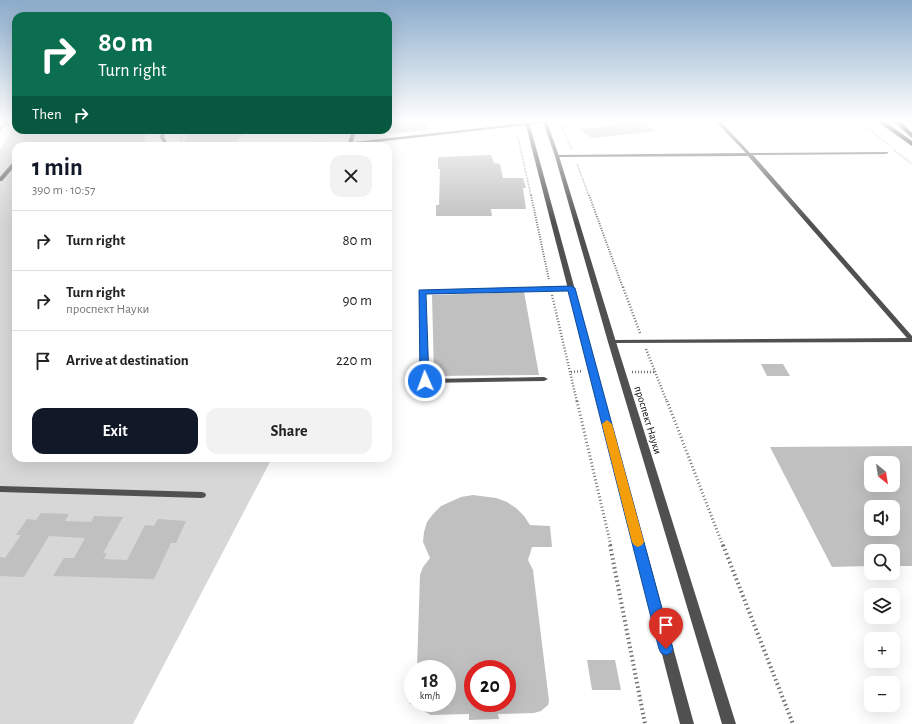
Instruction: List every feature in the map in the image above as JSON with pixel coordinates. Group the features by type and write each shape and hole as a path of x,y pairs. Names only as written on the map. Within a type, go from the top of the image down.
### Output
{"street":[{"path":"536,156 687,724"},
{"name":"проспект Науки","path":"557,156 612,342 729,724"}],"lane":[{"path":"751,156 912,340"},
{"path":"0,180 12,166"},
{"path":"544,379 425,381 422,292 571,288"},
{"path":"612,342 912,340"},
{"path":"0,489 202,495"}],"path":[{"path":"522,156 531,204 616,568 645,724"},
{"path":"574,156 643,342 793,724"},
{"path":"902,156 912,164"}],"shaded area":[{"path":"0,156 12,156 12,462 270,462 133,724 0,724"}],"building":[{"path":"491,156 494,163 500,164 503,178 523,178 526,188 523,188 526,209 491,209 492,216 436,216 436,205 439,205 440,169 438,169 438,157"},
{"path":"524,292 539,375 434,376 432,295"},
{"path":"761,364 783,364 790,376 767,376"},
{"path":"912,446 912,566 900,566 900,544 864,544 864,566 832,567 770,447"},
{"path":"473,495 496,498 507,502 516,508 530,525 550,526 552,547 532,547 528,560 533,570 549,701 548,705 541,711 534,713 498,714 499,719 469,720 469,714 431,715 426,712 456,712 456,660 417,660 420,575 423,567 430,558 423,542 424,532 427,522 441,506 461,497"},
{"path":"41,513 69,514 65,521 91,522 94,516 123,517 103,553 107,553 104,559 127,560 145,525 154,526 158,519 186,521 176,543 171,543 154,579 53,576 64,558 74,558 85,538 49,536 24,577 0,576 0,557 5,558 21,535 16,535 27,519 36,520"},
{"path":"587,660 615,660 621,690 592,690"}],"slow traffic":[{"path":"607,424 638,542"}],"route":[{"path":"425,381 422,292 571,288 666,649"}]}
